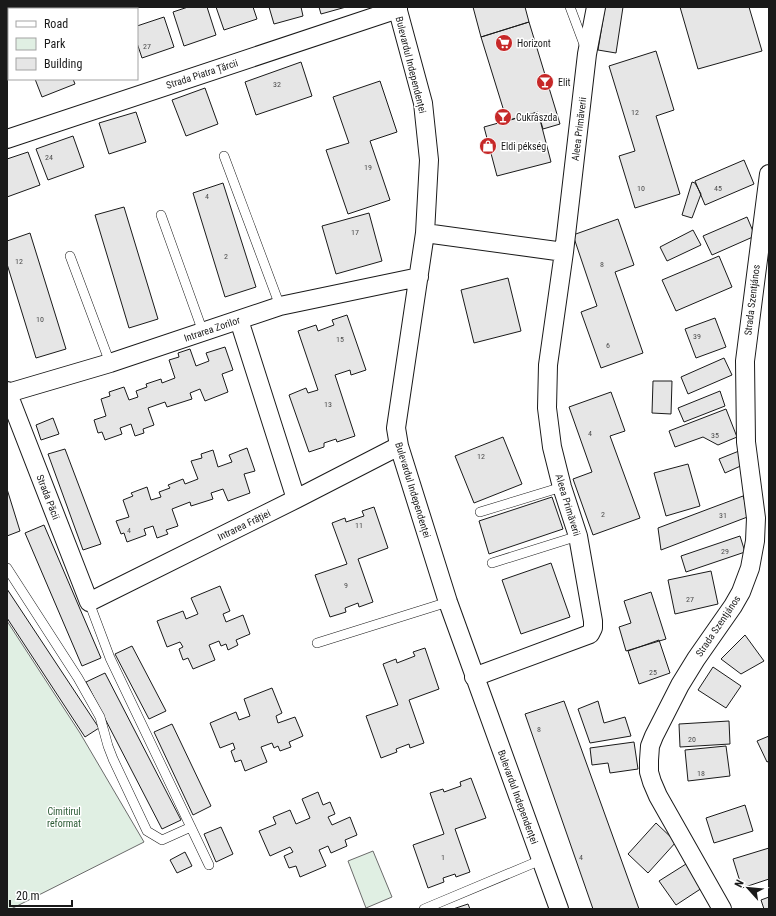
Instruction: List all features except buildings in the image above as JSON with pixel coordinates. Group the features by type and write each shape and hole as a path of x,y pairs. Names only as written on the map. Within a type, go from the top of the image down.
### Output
{"street":[{"name":"Aleea Primăverii","path":"474,677 590,634 593,628 578,536 562,487 552,447 547,408 548,365 564,252 587,54 596,7"},
{"name":"Strada Piatra Țărcii","path":"7,139 397,8"},
{"name":"Bulevardul Independenței","path":"397,8 423,103 429,160 425,233 397,414 396,428 399,446 448,602 540,860 559,909"},
{"name":"Strada Szentjános","path":"722,909 658,796 649,772 649,760 650,746 654,736 680,685 733,606 741,592 750,568 755,541 756,518 746,442 745,361 769,174"},
{"path":"425,233 564,252"},
{"name":"Intrarea Zorilor","path":"7,392 110,364 280,306 418,277"},
{"path":"239,320 296,500"},
{"name":"Strada Păcii","path":"7,392 89,602"},
{"name":"Intrarea Frăției","path":"89,602 296,500 399,446"}],"lane":[{"path":"570,7 587,54"},
{"path":"224,156 280,306"},
{"path":"161,215 203,332"},
{"path":"70,256 110,364"},
{"path":"480,512 562,487"},
{"path":"492,563 578,536"},
{"path":"7,568 78,678 100,717 113,759 147,831 162,840 190,827"},
{"path":"89,602 110,658 145,728 209,865"},
{"path":"317,643 448,602"},
{"path":"424,909 540,860"}],"green space":[{"name":"Cimitirul reformat","path":"7,621 80,733 144,842 11,909 7,909"},
{"path":"373,851 392,897 366,908 348,861"}],"place":[{"name":"Horizont","path":"504,43"},
{"name":"Elit","path":"545,82"},
{"name":"Cukrászda","path":"503,117"},
{"name":"Eldi pékség","path":"488,146"}]}
